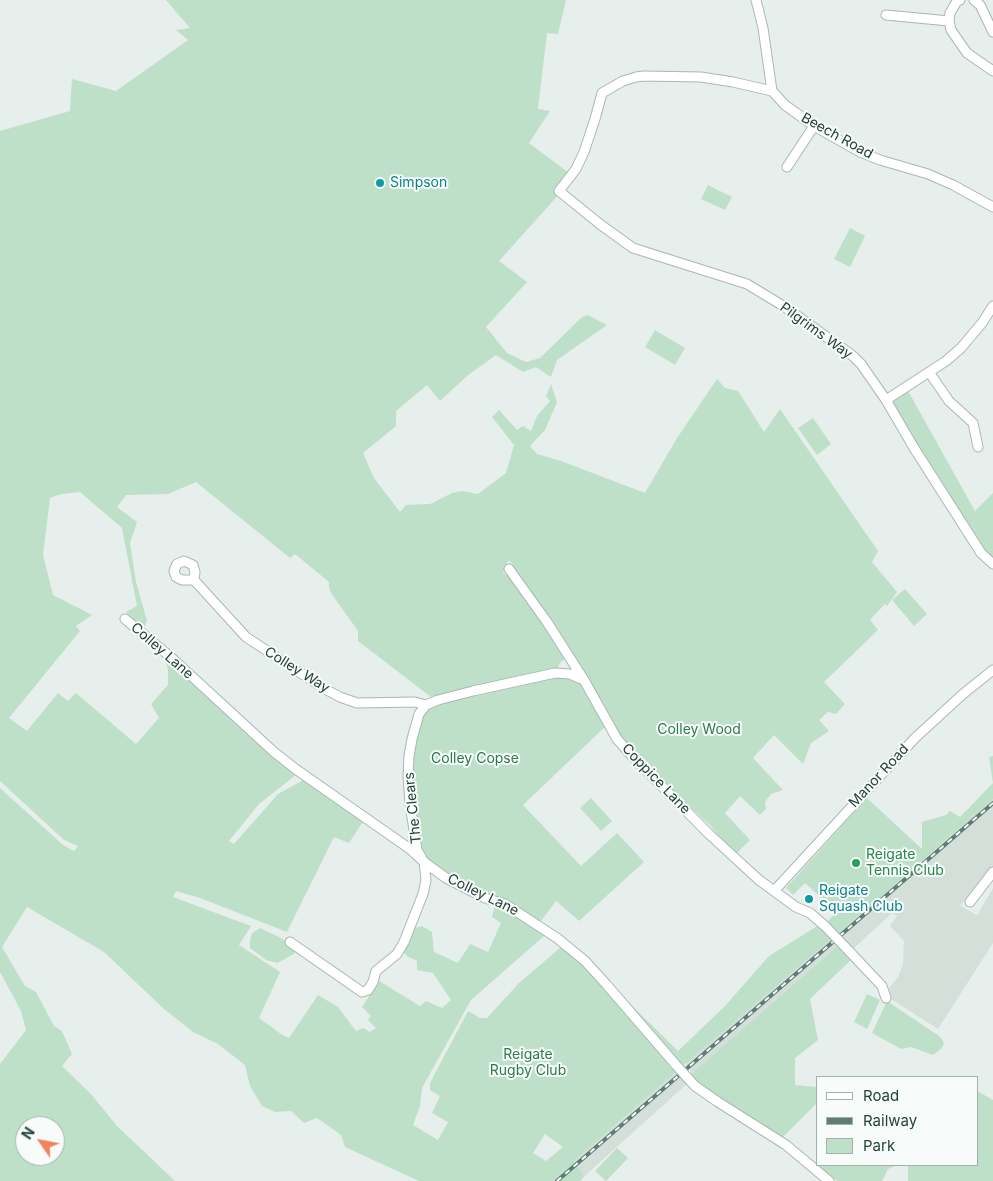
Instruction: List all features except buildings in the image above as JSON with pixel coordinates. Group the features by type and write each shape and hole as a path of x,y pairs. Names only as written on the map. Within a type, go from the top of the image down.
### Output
{"street":[{"path":"756,0 763,28 772,92"},
{"path":"960,0 953,7 949,21 951,30 960,46 993,71"},
{"path":"974,0 980,5 993,32"},
{"path":"886,15 949,21"},
{"name":"Pilgrims Way","path":"772,92 733,82 700,77 636,76 617,84 602,93 584,152 576,169 559,191 633,248 747,284 785,307 853,356 861,364 886,400 914,448 981,552 993,564"},
{"name":"Beech Road","path":"772,92 785,106 814,126 860,152 928,174 953,185 993,207"},
{"path":"787,167 814,126"},
{"path":"886,400 961,348 992,312"},
{"path":"929,372 949,401 973,423 978,447"},
{"name":"Coppice Lane","path":"509,569 547,622 584,680 617,739 709,834 759,880 796,907 810,913 826,927 882,986 886,998"},
{"name":"Colley Way","path":"194,580 246,637 332,693 358,703 415,702 426,704"},
{"name":"Colley Lane","path":"125,619 173,659 274,752 410,849 446,878 464,889 506,904 557,938 585,961 695,1086 786,1145 829,1181"},
{"name":"Manor Road","path":"774,891 915,738 963,694 993,670"},
{"path":"426,704 473,691 556,673 570,674 584,680"},
{"name":"The Clears","path":"290,942 362,992 368,990 373,982 376,971 397,954 409,930 423,894 426,880 424,862 417,850 408,776 412,739 419,714 426,704"},
{"path":"970,902 993,872"}],"shaded area":[{"path":"993,799 993,867 960,906 977,915 993,888 993,943 938,1029 888,997 890,987 898,977 903,964 904,941 890,926 897,916 892,913 853,949 838,934"},
{"path":"820,926 852,959 695,1078 683,1058"},
{"path":"677,1071 688,1083 579,1181 523,1181 575,1160"}],"green space":[{"path":"166,0 566,0 558,34 547,33 538,109 550,111 529,143 569,173 570,182 499,261 527,282 486,327 507,353 526,362 540,358 582,317 588,315 607,325 557,360 551,377 536,367 523,372 496,355 467,376 440,401 427,385 396,411 396,426 363,453 374,478 400,512 406,505 430,504 452,493 462,491 478,494 506,473 514,445 492,417 499,410 517,430 523,426 531,431 537,416 550,401 546,396 551,384 557,402 545,430 530,446 537,454 561,461 645,493 677,438 717,379 725,388 738,391 764,432 780,409 878,551 872,562 897,592 887,606 885,604 870,620 878,630 824,682 845,704 836,714 828,712 819,720 829,731 811,743 803,764 774,735 753,758 783,790 771,794 765,802 766,809 760,815 740,796 725,813 750,840 735,855 710,825 670,789 621,737 589,681 511,562 508,561 503,573 511,578 542,621 565,658 559,664 558,669 431,697 358,641 358,631 331,593 329,582 295,554 290,558 196,482 168,494 126,495 117,507 137,522 130,543 136,582 147,621 143,631 126,612 137,606 122,528 80,492 61,494 50,498 43,555 53,595 92,615 76,626 80,631 9,718 27,731 58,693 68,701 76,693 136,744 159,718 151,704 168,685 168,670 165,659 167,658 297,774 259,804 229,841 234,844 278,794 305,779 364,820 349,843 334,837 287,932 200,898 176,891 173,897 251,926 239,945 280,972 259,1018 289,1038 318,995 338,1007 356,1031 363,1028 370,1032 376,1028 368,1020 371,1016 362,1007 379,981 420,1006 426,1001 442,1008 451,1000 433,973 417,970 417,961 407,956 402,950 413,928 422,926 432,932 434,952 458,963 470,944 488,952 501,923 492,917 495,905 510,911 545,932 544,936 471,1000 422,1088 420,1106 413,1125 438,1140 448,1122 432,1113 440,1096 430,1090 430,1083 468,1011 480,1018 487,1018 519,983 561,947 582,965 619,1006 626,1000 678,1051 725,1006 769,956 819,925 831,939 574,1161 584,1177 580,1181 419,1181 345,1147 341,1135 317,1118 304,1123 291,1111 275,1112 262,1106 250,1086 245,1065 218,1044 193,1032 164,1009 104,952 27,907 2,947 25,986 36,992 54,1026 62,1031 72,1054 62,1066 90,1093 117,1126 175,1181 0,1181 0,1064 26,1030 21,1011 0,972 0,788 63,845 74,851 78,846 64,840 0,781 0,131 70,111 72,79 116,91 188,40 176,30 190,28","holes":["545,1134 563,1147 546,1161 533,1153"]},
{"path":"708,185 732,197 725,210 701,199"},
{"path":"850,228 865,236 850,267 834,259"},
{"path":"655,330 685,348 675,365 645,347"},
{"path":"907,389 975,511 993,493 993,560 978,542 893,405 893,400"},
{"path":"813,418 831,444 817,455 798,428"},
{"path":"905,589 927,614 914,626 892,600"},
{"name":"Colley Copse","path":"555,673 584,680 609,723 523,805 581,866 617,833 644,862 579,921 556,901 541,921 528,918 424,862 415,831 409,756 426,705"},
{"path":"993,756 993,783 989,757"},
{"name":"Reigate Tennis Club","path":"993,783 993,799 838,934 827,922 836,912 805,883 793,895 786,888 867,798 922,849 922,822 946,815 950,811 960,817"},
{"path":"591,798 612,821 601,831 580,808"},
{"path":"260,928 281,938 297,949 294,954 277,963 266,960 250,948 252,933"},
{"path":"838,946 852,959 810,999 818,1040 795,1058 795,1085 816,1087 816,1104 783,1137 706,1090 689,1076"},
{"path":"867,994 880,1000 867,1029 854,1022"},
{"path":"887,1001 939,1036 944,1044 941,1049 933,1055 911,1047 901,1049 872,1033"},
{"path":"978,1092 993,1100 993,1181 908,1181 908,1166 978,1166"},
{"path":"617,1148 628,1158 606,1181 595,1171"},
{"path":"818,1166 896,1166 888,1169 882,1181 837,1181"}],"railway":[{"path":"557,1181 993,803"}],"place":[{"name":"Simpson","path":"380,183"},
{"name":"Reigate Tennis Club","path":"856,863"},
{"name":"Reigate Squash Club","path":"809,899"}],"park label":[{"name":"Colley Wood","path":"699,730"},
{"name":"Reigate Rugby Club","path":"528,1064"}]}
